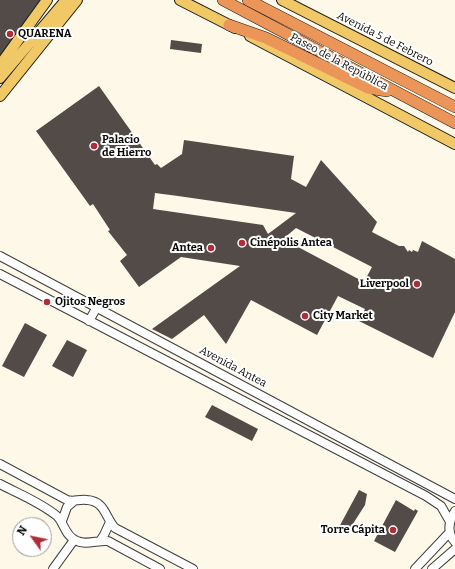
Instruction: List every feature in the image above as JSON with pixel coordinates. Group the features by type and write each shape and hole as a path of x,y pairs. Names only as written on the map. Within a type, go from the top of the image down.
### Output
{"highway":[{"name":"Paseo de la República","path":"223,0 455,123"},
{"name":"Paseo de la República","path":"248,0 455,107"},
{"path":"230,25 266,38 368,88 381,91 393,91"}],"main road":[{"path":"0,65 47,0"},
{"path":"0,78 66,0"},
{"path":"0,96 77,0"},
{"path":"19,74 28,66 82,0"},
{"path":"180,0 455,144"},
{"name":"Avenida 5 de Febrero","path":"282,0 455,88"}],"street":[{"name":"Avenida Antea","path":"0,256 455,499"},
{"path":"0,274 426,496 441,506 449,520 449,533 455,542"},
{"path":"89,321 97,307"},
{"path":"362,463 369,452"},
{"path":"0,464 73,502 87,500 96,502 104,507 110,522 115,528 193,569"},
{"path":"0,484 50,510 62,521"},
{"path":"73,502 63,513 62,521 65,530 74,540 91,543 100,540 108,541 160,569"},
{"path":"449,520 455,511"},
{"path":"100,540 110,522"},
{"path":"415,569 449,533"},
{"path":"53,569 74,540"},
{"path":"432,569 455,549"}],"building":[{"name":"QUARENA","path":"0,0 44,0 0,60"},
{"path":"171,40 202,44 201,53 170,49"},
{"path":"99,86 155,165 157,164 161,168 182,154 184,140 294,156 291,179 306,187 321,160 377,222 372,232 399,246 404,246 408,252 409,250 412,252 413,250 418,252 422,241 455,259 455,312 433,358 359,321 365,309 338,296 317,335 251,300 226,344 204,315 172,339 152,329 240,266 181,257 139,287 120,261 127,255 108,231 110,230 93,204 90,206 36,131","holes":["155,193 178,196 296,213 268,234 263,225 153,209","296,228 372,267 364,282 283,239"]},
{"path":"25,323 47,335 24,377 2,366"},
{"path":"67,340 87,350 73,377 52,366"},
{"path":"212,405 258,429 252,441 205,417"},
{"path":"359,490 367,494 365,505 349,530 338,529"},
{"name":"Torre Cápita","path":"396,500 414,511 415,509 418,511 395,552 374,541"}],"place":[{"name":"QUARENA","path":"10,34"},
{"name":"Palacio de Hierro","path":"94,146"},
{"name":"Cinépolis Antea","path":"242,243"},
{"name":"Antea","path":"211,248"},
{"name":"Liverpool","path":"417,284"},
{"name":"Ojitos Negros","path":"47,302"},
{"name":"City Market","path":"305,316"},
{"name":"Torre Cápita","path":"393,530"}]}
